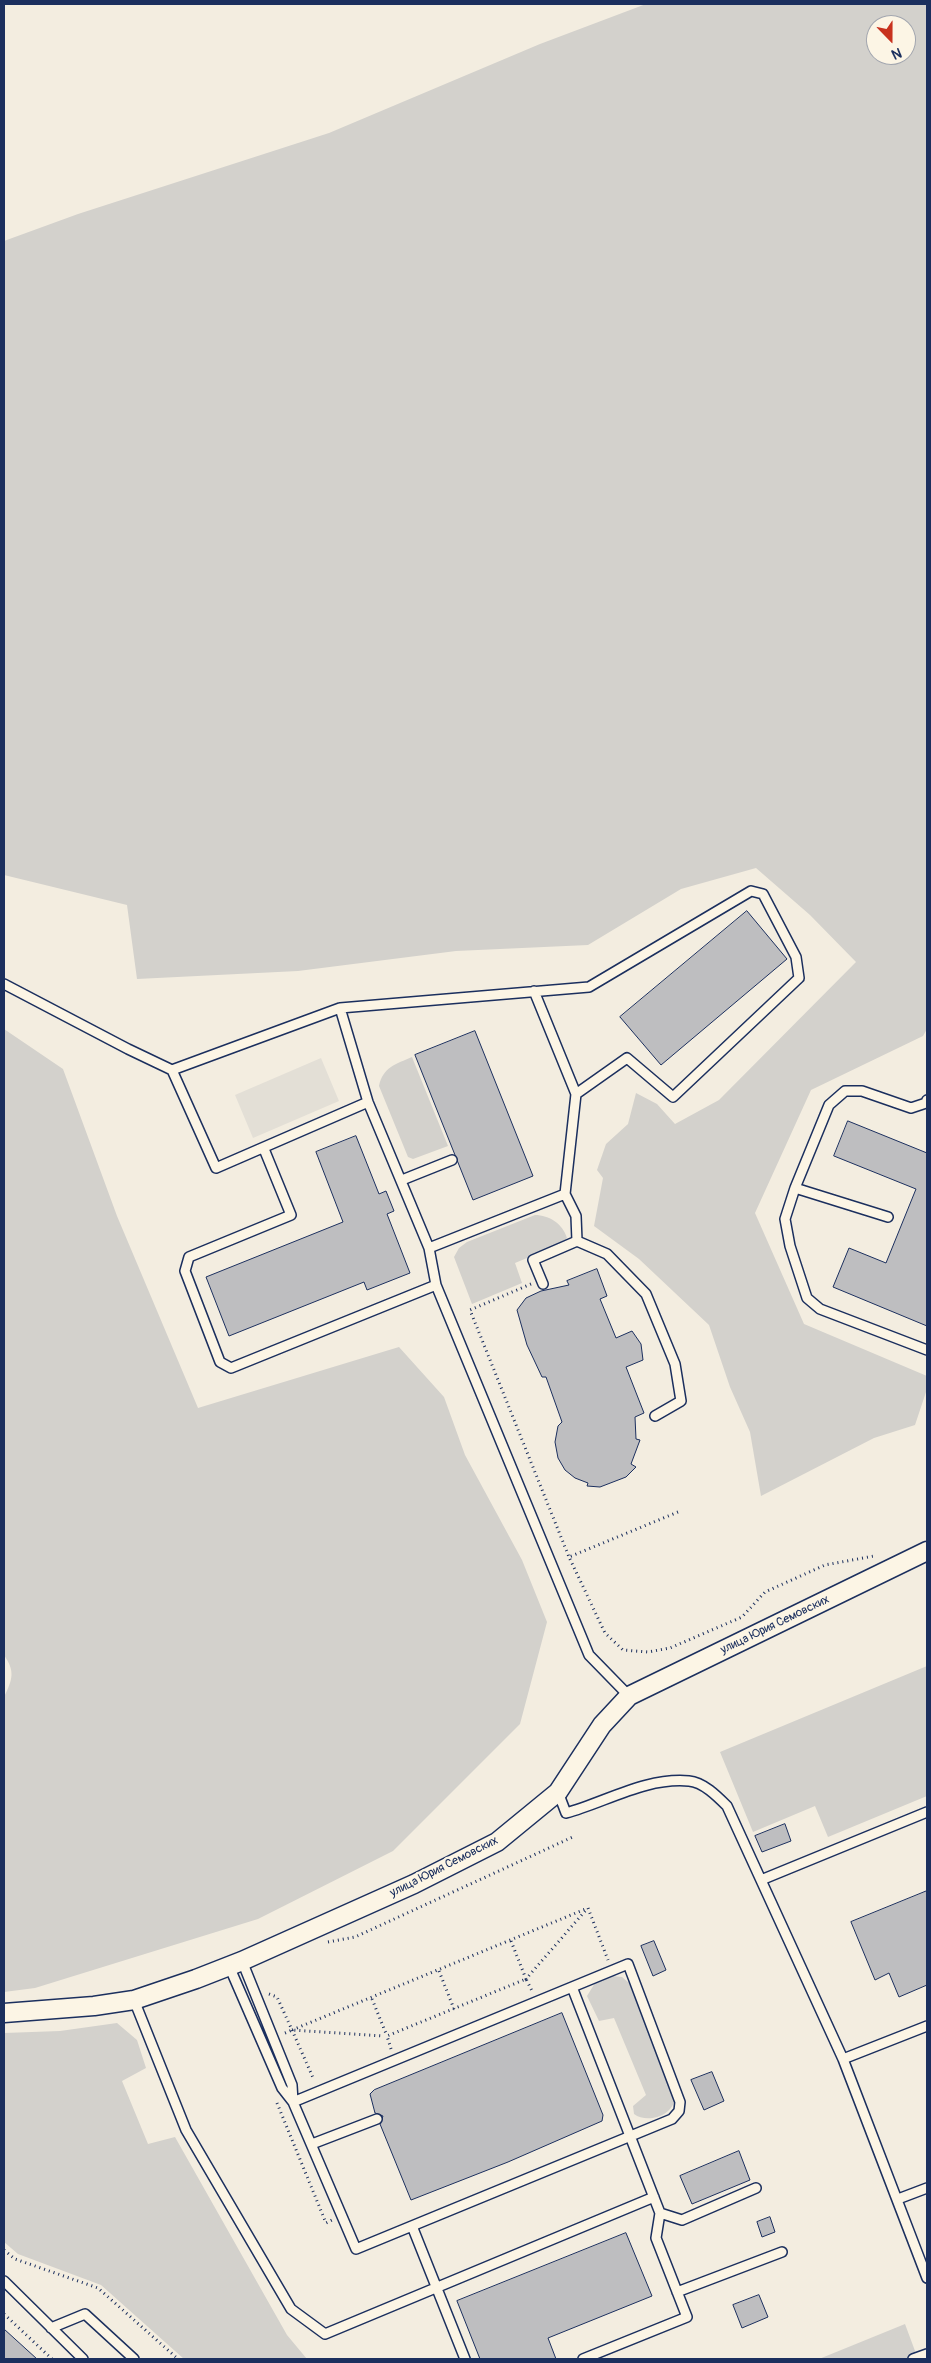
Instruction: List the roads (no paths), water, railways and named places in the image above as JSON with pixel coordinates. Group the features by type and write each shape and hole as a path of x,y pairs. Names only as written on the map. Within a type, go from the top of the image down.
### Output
{"street":[{"name":"улица Юрия Семовских","path":"4,2013 94,2006 134,2000 235,1964 414,1884 497,1842 558,1792 602,1725 629,1696 927,1551"}],"lane":[{"path":"172,1070 340,1008 589,987 751,891 764,894 796,957 799,978 673,1097 628,1058 576,1094"},
{"path":"4,984 172,1070 216,1168 264,1149 368,1102"},
{"path":"534,991 576,1094 565,1194 576,1216 577,1241"},
{"path":"340,1008 368,1102 430,1248 436,1285 590,1655 629,1696"},
{"path":"927,1100 926,1103 911,1108 862,1091 845,1091 829,1106 795,1188 785,1218 790,1246 807,1298 820,1309 927,1350"},
{"path":"264,1149 291,1215 190,1257 185,1271 220,1362 231,1368 436,1285"},
{"path":"402,1180 452,1160"},
{"path":"795,1188 888,1217"},
{"path":"430,1248 565,1194"},
{"path":"542,1282 533,1260 577,1241 607,1254 646,1294 675,1364 681,1401 655,1416"},
{"path":"558,1792 566,1813 589,1807 651,1783 690,1781 713,1792 727,1806 843,2059 927,2278"},
{"path":"761,1880 927,1812"},
{"path":"235,1964 273,2038 292,2085 293,2102"},
{"path":"235,1964 282,2088 293,2102 356,2249 672,2119 679,2111 680,2102 628,1964 293,2102"},
{"path":"572,1987 660,2212 656,2238 687,2317 583,2359"},
{"path":"134,2000 186,2130 291,2309 325,2334 654,2197"},
{"path":"843,2059 927,2026"},
{"path":"312,2144 377,2119"},
{"path":"660,2212 682,2220 756,2188"},
{"path":"898,2199 927,2188"},
{"path":"412,2226 465,2359"},
{"path":"677,2292 782,2252"},
{"path":"4,2281 83,2359"},
{"path":"51,2328 85,2314 134,2359"},
{"path":"913,2359 927,2354"}]}
